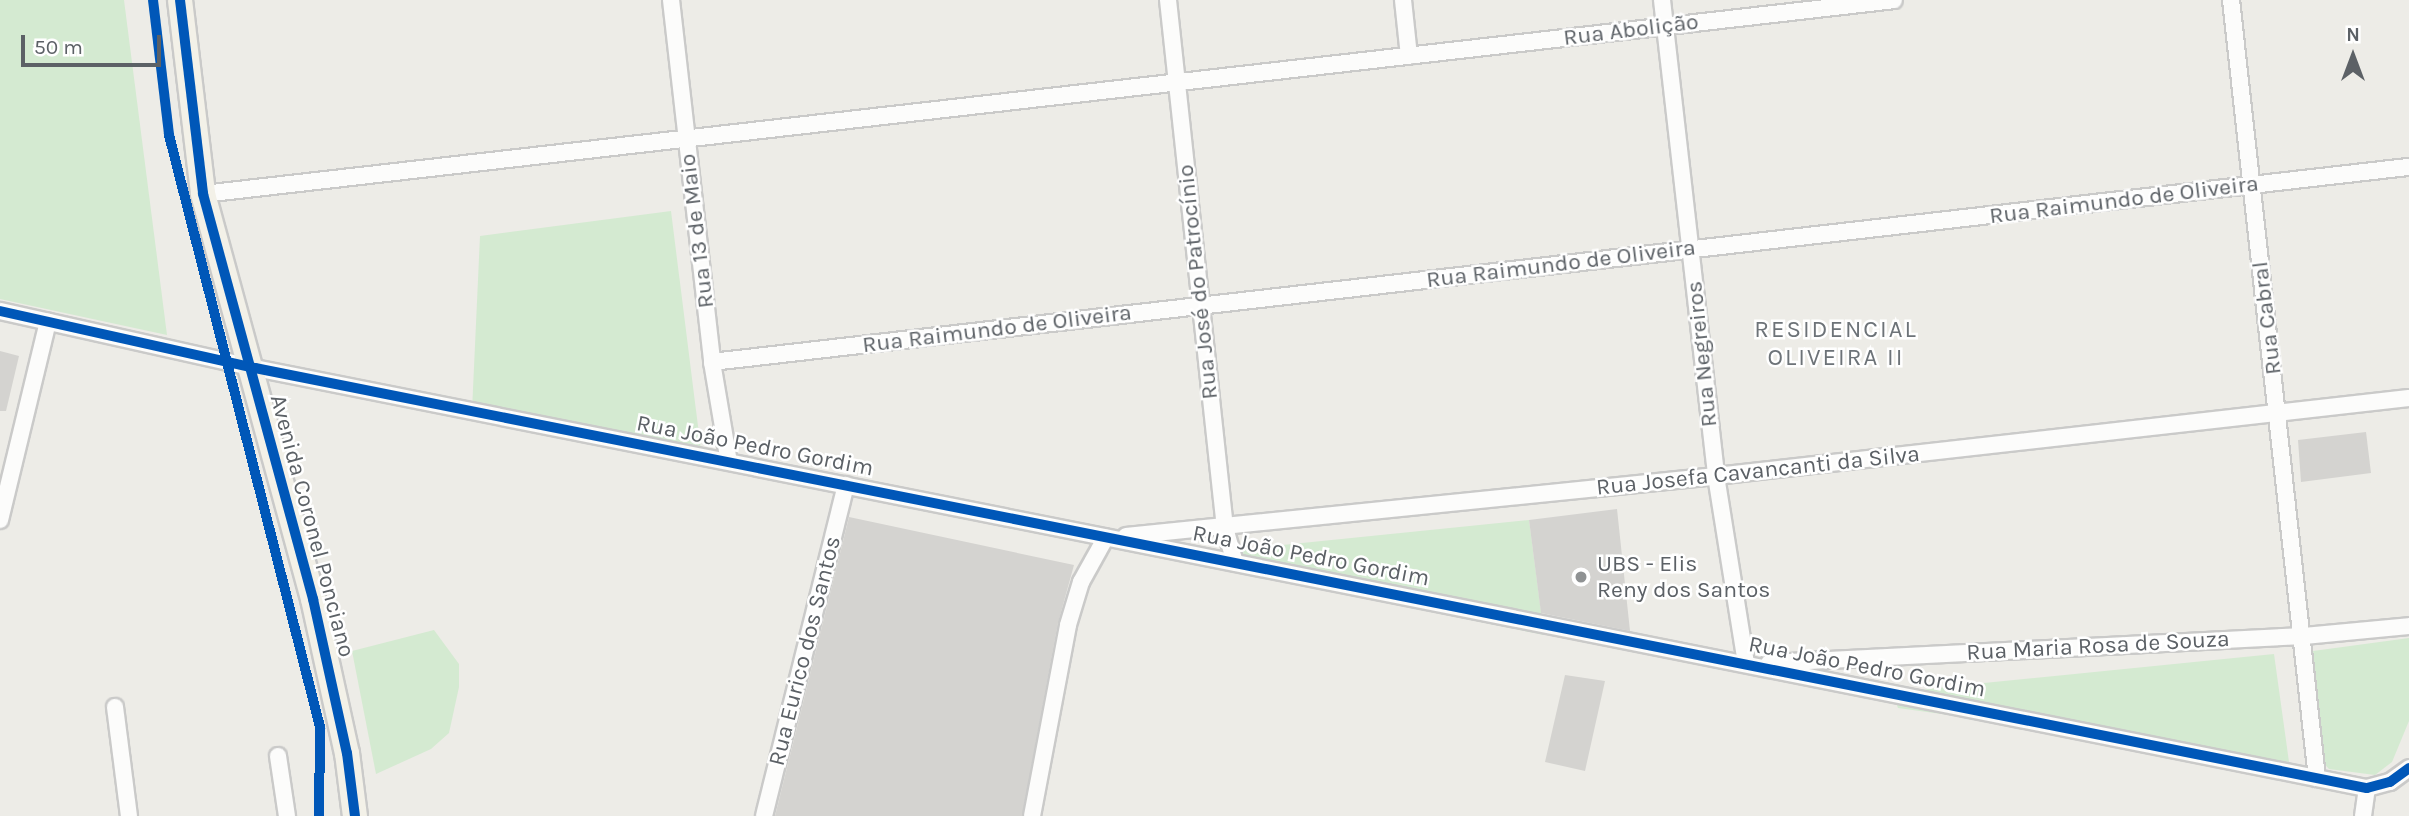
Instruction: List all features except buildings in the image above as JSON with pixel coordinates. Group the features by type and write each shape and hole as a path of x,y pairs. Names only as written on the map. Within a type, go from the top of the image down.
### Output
{"main road":[{"name":"Avenida Coronel Ponciano","path":"180,0 203,194 247,366 313,599 347,753 355,816"}],"street":[{"name":"Rua 13 de Maio","path":"671,0 712,362 729,462"},
{"name":"Rua José do Patrocínio","path":"1168,0 1225,528 1235,563"},
{"path":"1403,0 1409,56"},
{"name":"Rua Negreiros","path":"1662,0 1716,476 1746,664"},
{"name":"Rua Abolição","path":"203,194 1894,0"},
{"name":"Rua Cabral","path":"2231,0 2304,636 2317,778"},
{"name":"Rua Raimundo de Oliveira","path":"712,362 2409,167"},
{"name":"Rua João Pedro Gordim","path":"0,311 247,366 2367,788"},
{"path":"0,520 48,322"},
{"name":"Rua Josefa Cavancanti da Silva","path":"1106,537 1225,528 1716,476 2409,398"},
{"name":"Rua Eurico dos Santos","path":"764,816 846,485"},
{"path":"1032,816 1068,625 1081,582 1106,537"},
{"name":"Rua Maria Rosa de Souza","path":"1746,664 2304,636 2409,626"},
{"path":"115,707 129,816"},
{"path":"278,756 287,816"},
{"path":"2363,816 2367,788 2390,782 2409,768"}],"green space":[{"path":"0,0 124,0 167,335 0,299"},
{"path":"671,211 701,450 472,411 480,236"},
{"path":"1529,520 1544,635 1244,574 1243,549"},
{"path":"434,630 459,664 459,687 449,733 431,749 376,774 352,651"},
{"path":"2409,638 2409,721 2392,762 2375,775 2329,769 2318,757 2313,651"},
{"path":"2274,654 2289,762 1898,708 1894,697 1904,692 1964,685"}],"cycle path":[{"path":"153,0 169,135 320,727 319,816"},
{"path":"180,0 203,194 313,599 347,753 355,816"},
{"path":"0,311 255,368 2367,788 2390,782 2409,768"}],"place":[{"name":"UBS - Elis Reny dos Santos","path":"1581,577"}],"district":[{"name":"RESIDENCIAL OLIVEIRA II","path":"1836,344"}]}
